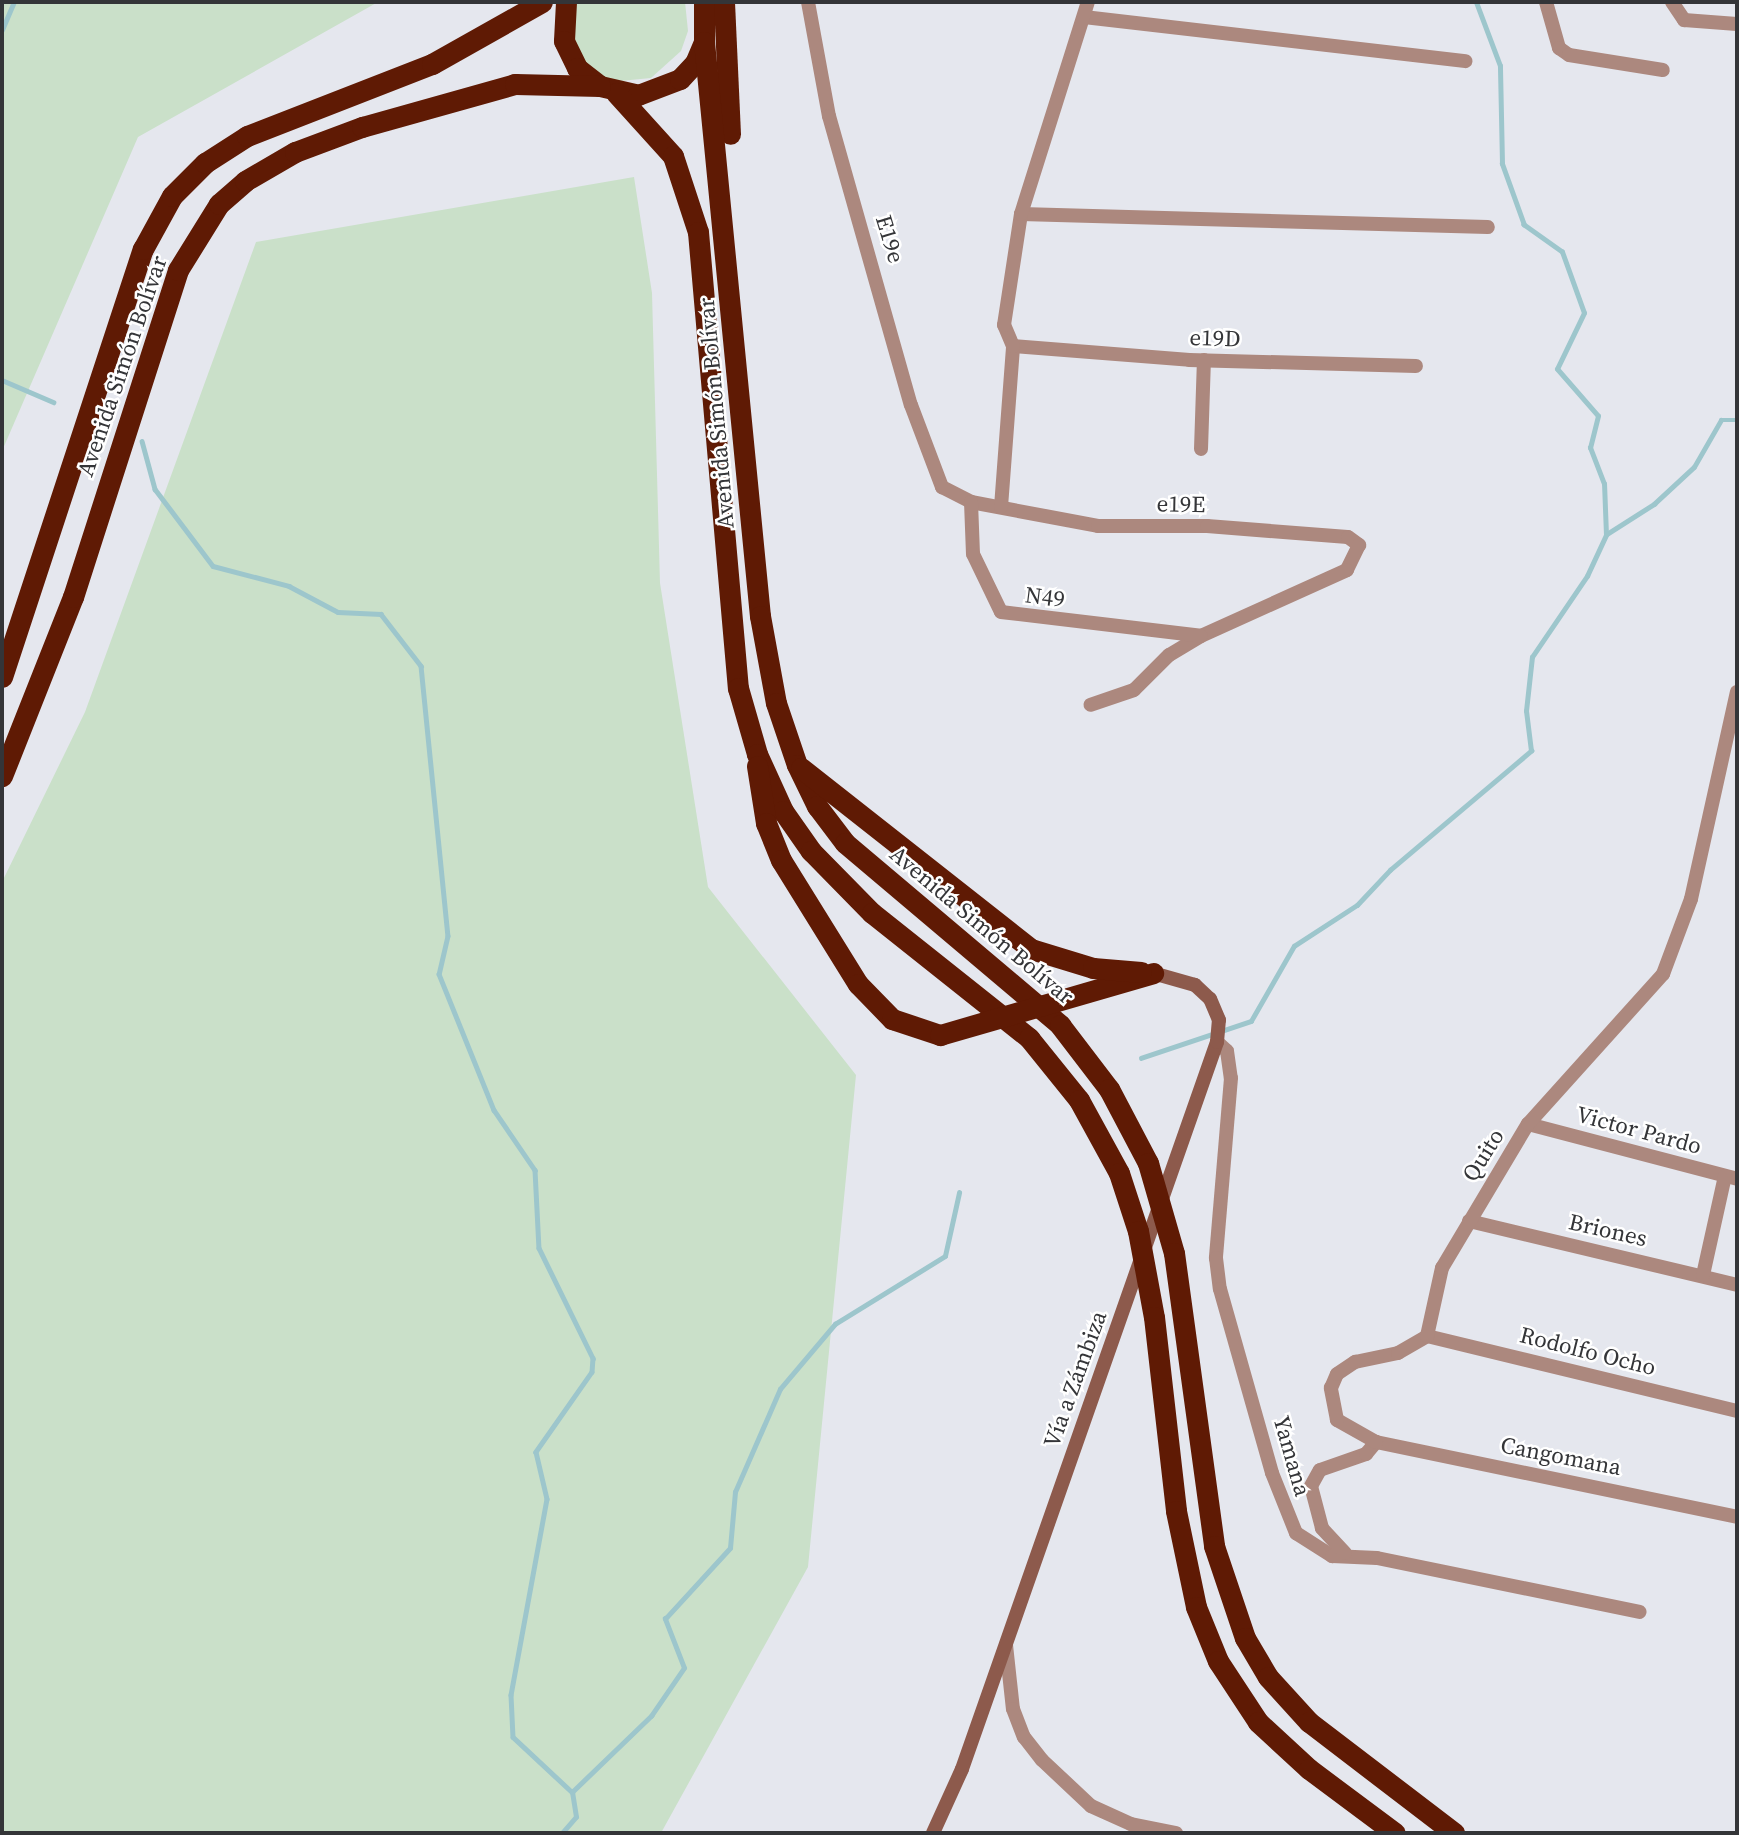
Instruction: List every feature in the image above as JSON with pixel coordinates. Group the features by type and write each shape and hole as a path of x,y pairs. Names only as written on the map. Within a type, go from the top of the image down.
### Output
{"highway":[{"name":"Avenida Simón Bolívar","path":"2,677 144,249 172,196 205,163 247,136 432,64 542,2"},
{"path":"566,2 564,41 578,68 608,90 660,91 680,79 704,42"},
{"name":"Avenida Simón Bolívar","path":"704,2 704,42 734,313 760,616 776,703 797,765 817,806 845,843 1060,1025 1109,1089 1148,1163 1184,1305 1197,1446 1214,1546 1245,1638 1268,1677 1308,1722 1454,1833"},
{"path":"724,2 740,264 734,313"},
{"name":"Avenida Simón Bolívar","path":"2,776 73,597 178,270 219,204 245,181 295,152 362,127 515,84 608,90 673,156 698,232 738,688 757,754 783,811 811,851 872,913 974,992 1028,1038 1079,1100 1119,1173 1138,1231 1154,1317 1176,1511 1196,1607 1218,1661 1258,1722 1308,1769 1395,1833"},
{"path":"757,754 759,794 781,860 858,984 892,1019 940,1035 1153,973"},
{"path":"797,765 1031,949 1093,968 1153,973"}],"street":[{"name":"E19e","path":"808,2 829,116 911,405 943,487"},
{"path":"1001,507 1013,346 1004,325 1021,215 1046,122 1088,2"},
{"path":"1546,2 1559,48 1569,55 1662,70"},
{"path":"1672,2 1684,20 1737,24"},
{"path":"1084,17 1465,61"},
{"path":"1021,215 1488,227"},
{"name":"e19D","path":"1013,346 1204,360 1416,366"},
{"path":"1201,449 1204,360"},
{"name":"e19E","path":"943,487 971,502 1098,526 1207,526 1348,537 1359,545 1347,570 1201,636"},
{"name":"N49","path":"971,502 973,554 1001,612 1201,636"},
{"path":"1090,705 1134,690 1169,655 1201,636"},
{"name":"Quito","path":"1427,1336 1442,1268 1528,1124 1663,974 1691,899 1737,692"},
{"name":"Vía a Zámbiza","path":"933,1833 962,1769 1006,1636 1217,1042 1219,1020 1210,999 1195,985 1153,973"},
{"name":"Yamana","path":"1217,1042 1227,1051 1231,1078 1216,1258 1220,1289 1286,1516 1309,1546 1332,1556 1345,1553 1640,1612"},
{"name":"Victor Pardo","path":"1528,1124 1731,1177"},
{"path":"1703,1275 1731,1177"},
{"name":"Briones","path":"1468,1221 1703,1275 1737,1286"},
{"path":"1345,1553 1322,1528 1311,1486 1320,1470 1366,1454 1376,1442 1337,1420 1329,1401 1337,1374 1355,1362 1415,1347 1427,1336"},
{"name":"Rodolfo Ocho","path":"1427,1336 1737,1411"},
{"name":"Cangomana","path":"1376,1442 1737,1517"},
{"path":"1006,1636 1007,1676 1024,1737 1091,1806 1146,1831 1176,1833"}],"green space":[{"path":"2,2 378,2 138,137 2,451"},
{"path":"567,2 685,2 688,31 681,51 651,78 610,82 576,59"},
{"path":"634,177 652,293 660,583 708,887 856,1075 808,1567 661,1833 2,1833 2,882 85,712 256,242"}],"waterway":[{"path":"2,30 14,2"},
{"path":"1141,1058 1251,1021 1294,946 1357,905 1390,870 1531,751 1526,711 1532,657 1587,576 1606,535 1604,484 1590,448 1598,416 1557,369 1584,313 1562,252 1524,225 1502,164 1500,66 1476,2"},
{"path":"2,380 53,402"},
{"path":"1607,534 1654,504 1694,467 1721,420 1737,420"},
{"path":"142,441 155,489 213,566 289,586 338,612 381,614 421,666 448,936 439,974 494,1110 535,1170 539,1248 593,1358 592,1372 536,1452 547,1499 511,1695 513,1737 572,1792"},
{"path":"562,1833 576,1817 572,1792 651,1716 684,1668 665,1619 730,1548 735,1492 780,1389 835,1324 945,1256 959,1193"}]}
